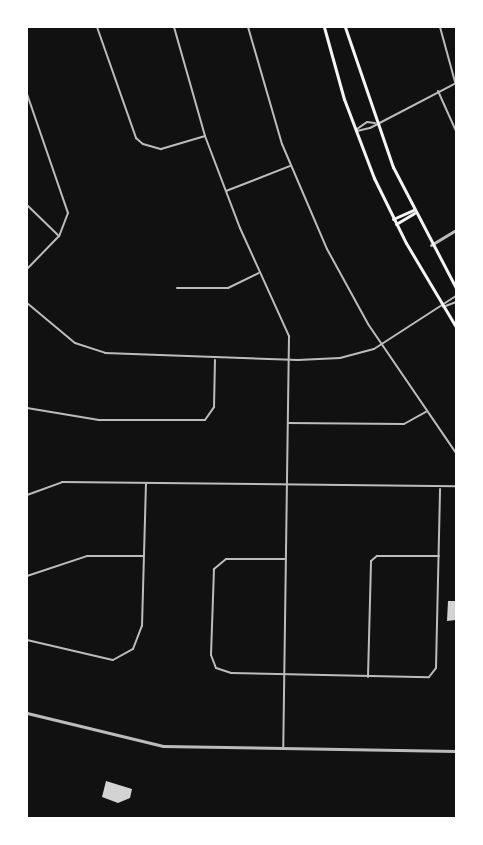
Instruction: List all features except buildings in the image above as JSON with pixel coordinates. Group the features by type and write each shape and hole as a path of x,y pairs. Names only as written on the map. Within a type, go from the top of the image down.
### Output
{"main road":[{"path":"324,27 355,131 393,219 456,327"},
{"path":"345,27 375,123 414,212 456,288"},
{"path":"393,219 414,212"},
{"path":"396,224 414,212"}],"street":[{"path":"97,27 136,138 143,144 161,149 205,136"},
{"path":"174,27 205,136 259,273 285,322 288,359 288,423 283,747"},
{"path":"248,27 290,166 336,267 381,345 456,453"},
{"path":"355,131 456,83 440,27"},
{"path":"438,91 456,131"},
{"path":"27,269 59,236 67,221 68,208 28,97"},
{"path":"355,131 361,124 375,123"},
{"path":"226,191 290,166"},
{"path":"27,206 59,236"},
{"path":"431,245 456,230"},
{"path":"177,288 228,288 259,273"},
{"path":"27,303 52,327 87,348 120,356 288,359 340,358 381,345 443,307 456,296"},
{"path":"443,307 456,302"},
{"path":"27,408 99,420 196,422 205,420 214,407 215,359"},
{"path":"288,423 404,424 426,412"},
{"path":"27,495 62,482 440,489 456,486"},
{"path":"27,640 101,659 123,657 140,638 146,484"},
{"path":"285,559 226,559 214,569 212,655 216,668 231,674 423,678 433,673 440,489"},
{"path":"27,576 87,556 143,556"},
{"path":"368,677 371,561 377,556 439,556"},
{"path":"27,713 163,746 456,751"}]}
